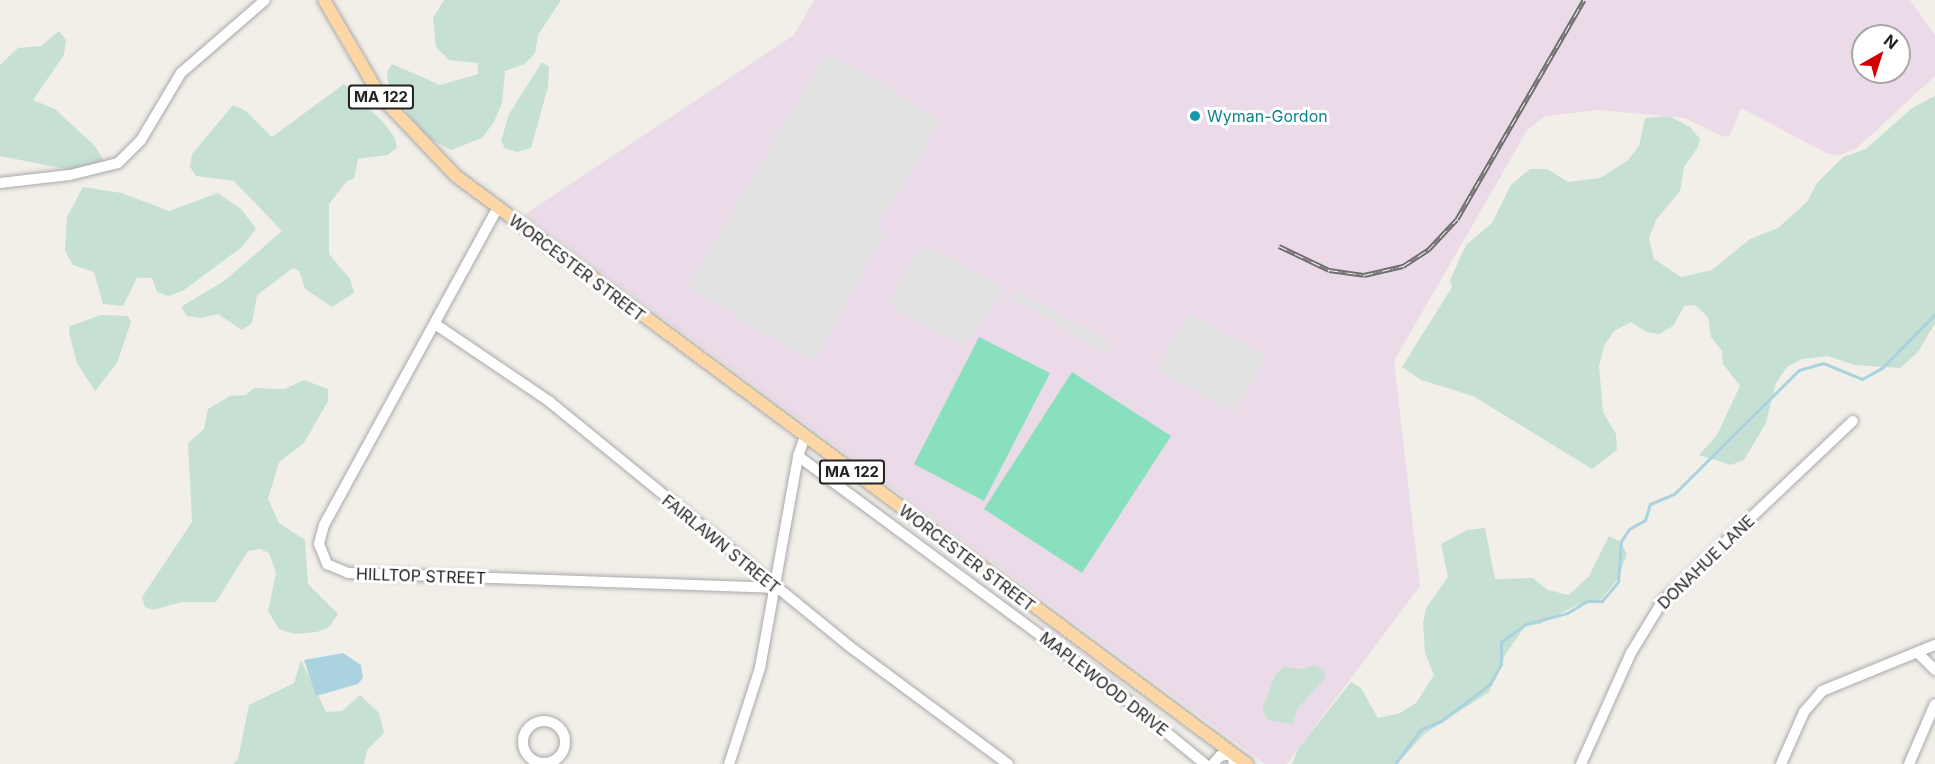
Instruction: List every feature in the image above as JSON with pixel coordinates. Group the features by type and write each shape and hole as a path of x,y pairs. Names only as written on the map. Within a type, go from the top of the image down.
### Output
{"main road":[{"name":"WORCESTER STREET","path":"324,0 380,96 458,178 1233,759 1246,764"}],"street":[{"path":"0,183 70,175 117,163 141,140 186,68 265,0"},
{"name":"HILLTOP STREET","path":"498,209 321,531 320,550 333,569 348,573 775,588"},
{"name":"FAIRLAWN STREET","path":"435,324 550,402 775,588 1008,764"},
{"name":"DONAHUE LANE","path":"1581,764 1631,653 1658,607 1853,421"},
{"path":"729,764 756,683 798,456 805,437"},
{"name":"MAPLEWOOD DRIVE","path":"798,456 1122,696 1205,764"},
{"path":"1781,764 1804,712 1822,691 1935,645"},
{"path":"1918,653 1935,670"},
{"path":"1909,764 1935,704"},
{"path":"1213,764 1220,756 1233,759"}],"shaded area":[{"name":"Wyman-Gordon","path":"814,0 1910,0 1935,35 1935,76 1857,148 1841,155 1828,154 1741,108 1730,135 1723,137 1685,118 1598,110 1545,116 1528,129 1394,361 1420,586 1287,764 1265,764 524,215 794,35"},
{"path":"827,52 942,120 878,226 886,231 814,363 688,288"},
{"path":"929,245 1003,287 969,341 957,343 888,304 919,249"},
{"path":"1017,290 1112,344 1107,353 1012,299"},
{"path":"1189,313 1265,357 1234,414 1157,370"}],"green space":[{"path":"444,0 561,0 538,35 535,53 525,64 505,71 502,103 494,122 482,138 451,150 430,139 407,113 405,101 388,83 387,72 392,64 440,85 478,74 478,63 449,60 436,47 433,18"},
{"path":"59,31 66,40 64,55 33,100 55,109 95,146 106,165 81,172 0,156 0,65 18,48 41,46"},
{"path":"542,62 549,67 548,87 531,148 517,152 505,148 501,141 509,114"},
{"path":"344,84 384,123 395,138 397,148 387,155 358,159 354,179 347,181 329,204 329,254 350,279 354,293 332,307 305,289 299,271 293,268 257,295 252,323 242,330 218,314 201,318 187,316 181,307 224,281 282,231 234,181 196,176 190,167 192,154 233,105 246,111 272,137"},
{"path":"1935,96 1935,323 1918,352 1900,368 1854,365 1828,356 1802,359 1787,367 1776,383 1766,423 1744,460 1731,465 1699,455 1717,435 1740,386 1723,364 1722,351 1711,337 1708,317 1695,305 1684,306 1673,326 1659,334 1647,332 1631,322 1614,331 1604,346 1599,366 1603,412 1616,434 1617,450 1592,469 1473,396 1421,380 1402,367 1452,287 1450,280 1466,245 1492,223 1511,185 1530,169 1547,169 1568,182 1600,178 1628,160 1639,146 1645,118 1669,116 1690,127 1700,139 1698,147 1684,167 1680,191 1656,220 1649,238 1654,259 1681,277 1712,270 1750,239 1778,228 1807,202 1817,183 1843,157 1866,149 1912,108"},
{"path":"83,187 122,193 169,211 218,193 242,210 256,229 242,247 184,290 169,296 157,292 152,278 137,278 123,306 103,304 94,272 73,265 65,251 67,217"},
{"path":"101,315 128,316 131,322 117,363 95,391 77,363 69,333 70,326"},
{"path":"979,337 1050,373 984,501 914,464"},
{"path":"1072,372 1171,436 1082,573 984,509"},
{"path":"304,380 328,389 328,401 304,443 279,462 268,499 279,523 305,540 308,584 338,614 329,627 317,632 294,634 279,629 268,611 276,573 269,553 260,549 248,551 216,602 182,602 153,610 145,607 142,597 192,522 188,443 204,429 208,409 230,396 246,395 254,388 285,389"},
{"path":"1485,528 1495,579 1533,578 1548,590 1569,595 1589,576 1609,536 1621,542 1627,554 1617,580 1602,599 1577,605 1540,624 1525,626 1505,655 1489,692 1424,734 1397,764 1292,764 1298,749 1351,682 1361,688 1378,718 1400,713 1416,703 1434,675 1425,653 1423,623 1426,608 1448,577 1441,544 1467,530"},
{"path":"301,660 326,712 342,711 360,695 379,713 384,733 367,750 364,764 233,764 238,759 249,705 294,683"},
{"path":"1315,665 1324,670 1326,677 1298,708 1292,724 1267,720 1262,708 1276,674 1284,667 1303,669"}],"water":[{"path":"343,653 361,665 363,678 358,684 316,696 304,660"}],"waterway":[{"path":"1395,764 1421,729 1441,721 1490,684 1501,664 1501,642 1526,624 1567,613 1587,601 1602,601 1618,582 1621,541 1629,529 1645,520 1650,504 1674,494 1799,370 1823,363 1862,379 1882,368 1935,314"}],"railway":[{"path":"1279,246 1329,270 1364,275 1403,266 1428,250 1457,219 1584,0"}],"place":[{"name":"Wyman-Gordon","path":"1195,116"}]}
